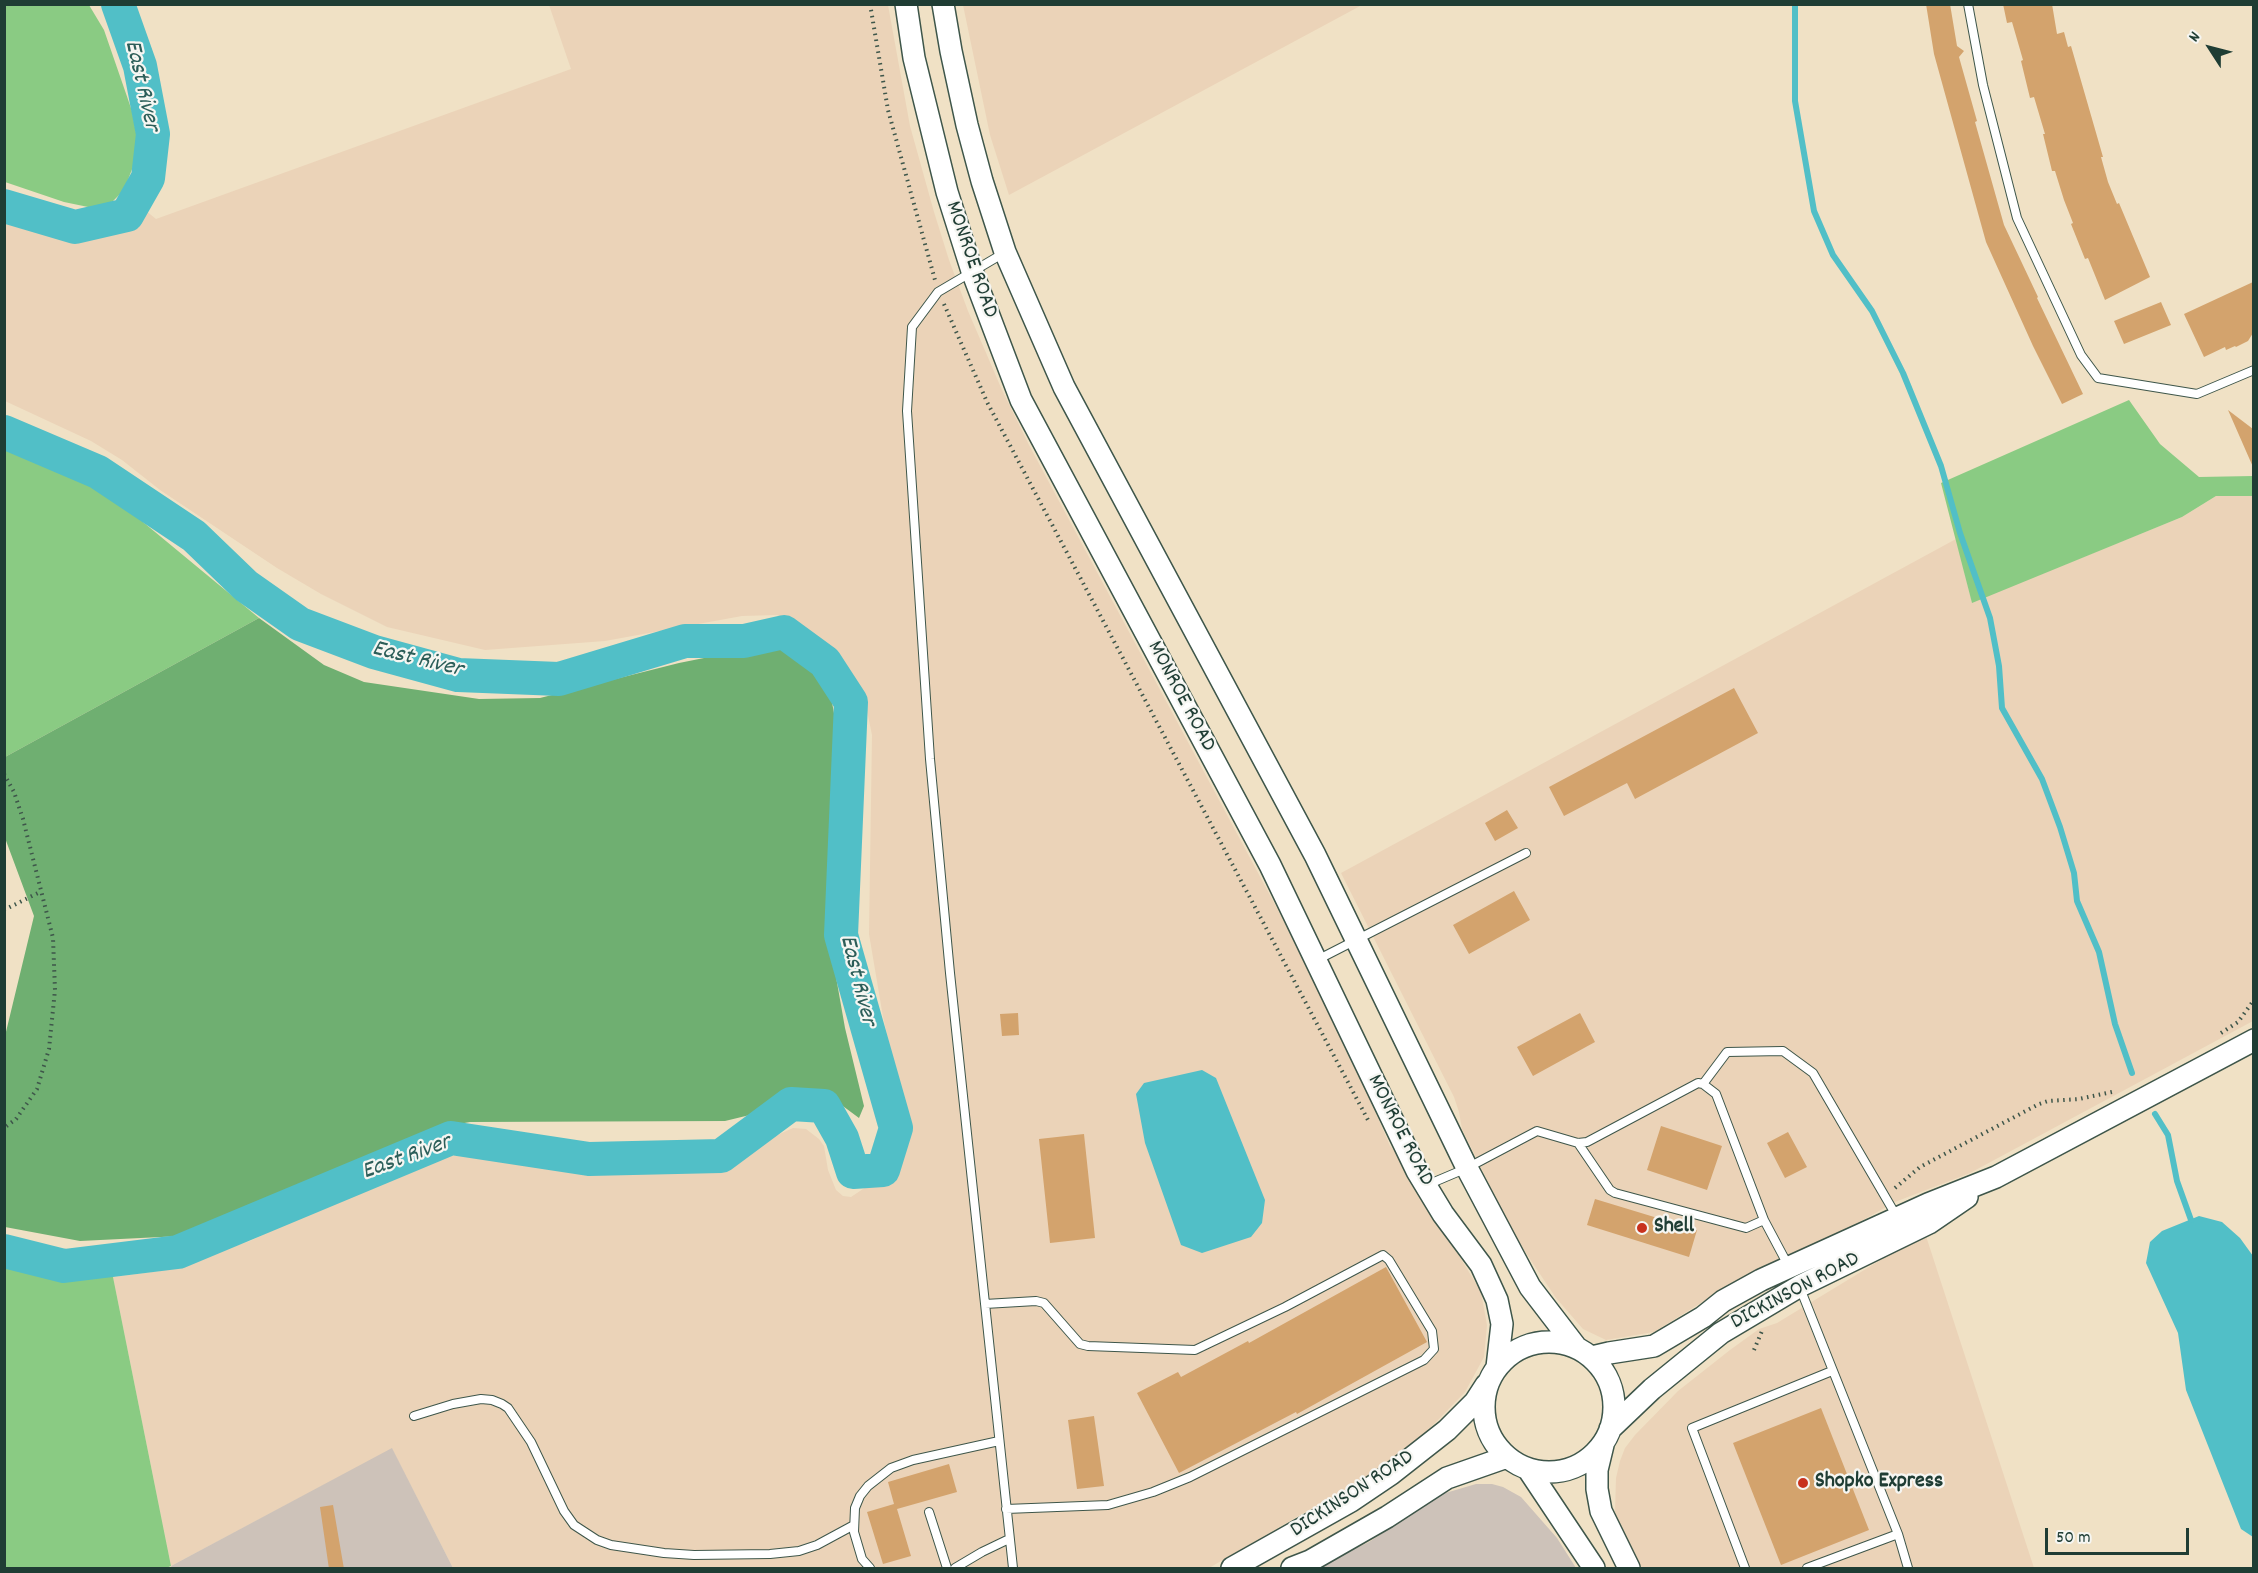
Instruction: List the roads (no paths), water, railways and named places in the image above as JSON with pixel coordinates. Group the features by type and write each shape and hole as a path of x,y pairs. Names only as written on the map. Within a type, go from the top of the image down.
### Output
{"main road":[{"name":"MONROE ROAD","path":"906,4 914,58 932,134 972,271 1021,400 1270,865 1426,1185 1443,1214 1481,1264 1497,1300 1502,1323 1493,1375"},
{"name":"MONROE ROAD","path":"943,4 967,125 982,181 1005,252 1064,387 1315,855 1467,1168 1530,1287 1584,1352"},
{"name":"DICKINSON ROAD","path":"1584,1352 1609,1353 1654,1346 1703,1317 1723,1301 1789,1266 1901,1226 1929,1223 1996,1177 2253,1040"},
{"name":"DICKINSON ROAD","path":"1607,1436 1646,1394 1712,1340 1761,1307 1901,1226"},
{"path":"1607,1436 1588,1459 1570,1469 1549,1472 1528,1469 1507,1457 1494,1442 1486,1423 1484,1402 1493,1375 1509,1355 1524,1346 1541,1342 1559,1342 1584,1352 1605,1372 1613,1391 1615,1410 1598,1470 1597,1489 1601,1511 1629,1569"},
{"name":"DICKINSON ROAD","path":"1232,1569 1351,1502 1391,1474 1455,1423 1475,1402 1493,1375"},
{"name":"DICKINSON ROAD","path":"1292,1569 1387,1517 1448,1478 1507,1457"},
{"path":"1528,1469 1594,1569"}],"lane":[{"path":"1968,4 1983,85 2017,218 2081,355 2098,378 2197,394 2253,370"},
{"path":"1005,252 938,292 912,327 907,411 930,759 1013,1569"},
{"path":"1316,961 1526,853"},
{"path":"1703,1084 1727,1052 1783,1051 1814,1073 1901,1226"},
{"path":"1426,1185 1467,1168 1537,1131 1578,1143 1587,1142 1698,1083 1716,1094 1764,1220 1800,1286 1898,1534 1908,1569"},
{"path":"1578,1143 1610,1190 1746,1228 1764,1220"},
{"path":"985,1304 1036,1301 1044,1303 1080,1344 1088,1346 1195,1350 1286,1307 1383,1255 1389,1260 1432,1331 1434,1349 1424,1360 1190,1477 1153,1492 1108,1505 1006,1509"},
{"path":"1745,1569 1692,1428 1832,1371"},
{"path":"414,1416 453,1404 481,1400 492,1400 502,1404 508,1408 531,1442 564,1511 574,1525 597,1540 611,1545 694,1555 770,1554 799,1551 817,1545 854,1526"},
{"path":"870,1569 856,1545 855,1508 860,1496 878,1476 891,1468 913,1460 999,1442"},
{"path":"928,1512 947,1569"},
{"path":"1807,1569 1898,1534"},
{"path":"955,1569 1009,1539"}],"water":[{"path":"1202,1070 1216,1078 1265,1200 1262,1223 1251,1237 1202,1253 1181,1245 1145,1143 1136,1094 1144,1083"},
{"path":"2199,1216 2222,1222 2240,1238 2253,1256 2253,1537 2241,1529 2186,1390 2178,1333 2146,1263 2150,1242 2162,1231"}],"waterway":[{"name":"East River","path":"4,206 75,227 127,215 148,178 153,134 140,66 118,4"},
{"path":"1795,4 1795,101 1814,211 1833,255 1872,311 1903,373 1941,466 1960,533 1990,618 1999,666 2002,708 2042,779 2060,827 2074,873 2077,901 2099,952 2115,1024 2132,1073"},
{"name":"East River","path":"4,432 98,472 194,536 246,586 300,624 374,652 458,675 559,679 685,641 744,641 784,632 825,662 851,702 841,935 896,1128 883,1170 853,1172 842,1138 824,1106 791,1104 721,1156 589,1159 451,1138 178,1252 64,1266 4,1251"},
{"path":"2155,1114 2168,1135 2177,1181 2191,1220"}],"place":[{"name":"Shell","path":"1642,1228"},
{"name":"Shopko Express","path":"1803,1483"}]}
